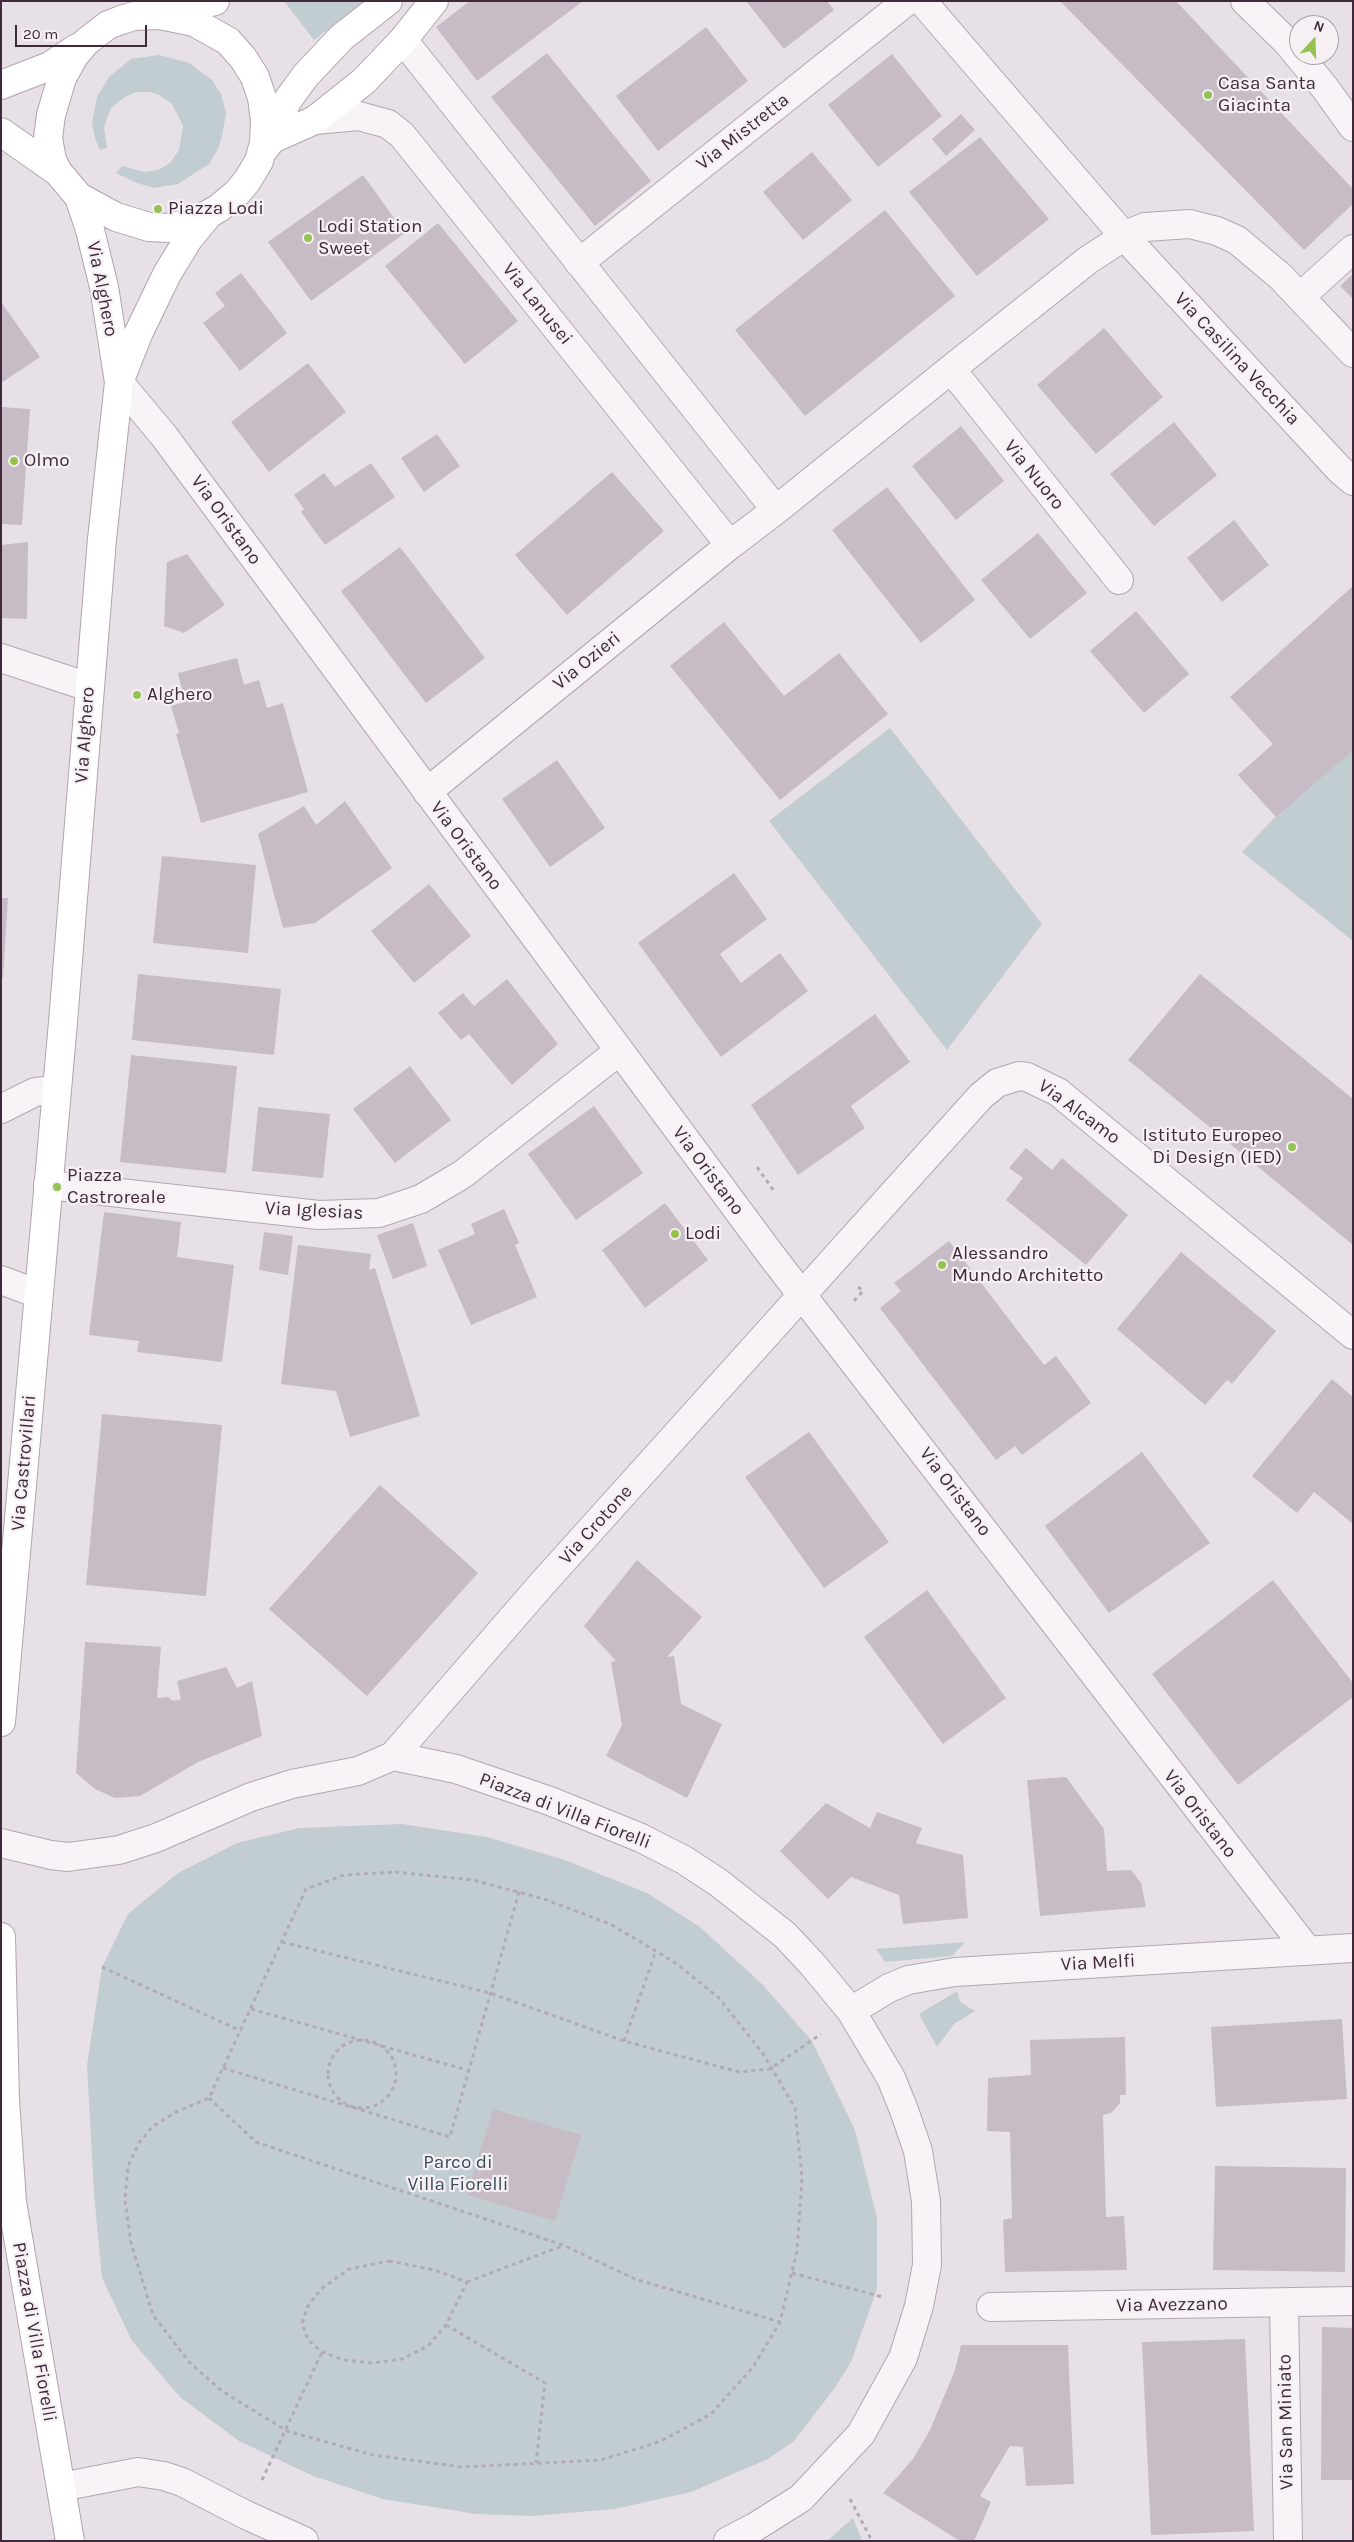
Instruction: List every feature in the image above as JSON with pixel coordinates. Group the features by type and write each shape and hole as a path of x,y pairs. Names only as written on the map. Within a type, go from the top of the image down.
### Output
{"main road":[{"path":"1,85 50,66 108,25 148,8 196,7 215,1"},
{"path":"1,132 58,172 78,197 103,212 149,227 182,226 208,215 237,193 247,182 292,93 320,58 354,26 388,1"},
{"path":"267,145 315,120 383,62 434,1"},
{"path":"148,8 207,27 228,41 243,58 255,77 265,110 267,145"},
{"path":"58,172 49,148 50,114 62,78 74,56 86,42"},
{"name":"Via Alghero","path":"78,197 103,279 119,382"},
{"name":"Via Alghero","path":"57,1089 109,457 119,382 139,332 163,283 188,238 208,215"},
{"path":"38,1294 57,1089"},
{"name":"Via Castrovillari","path":"1,1722 38,1294"},
{"name":"Piazza di Villa Fiorelli","path":"1,1937 7,2204 70,2541"}],"street":[{"name":"Via Mistretta","path":"579,263 907,1"},
{"name":"Via Casilina Vecchia","path":"922,1 1124,236 1340,470 1353,480"},
{"path":"1245,1 1287,42 1350,118"},
{"path":"403,40 776,510"},
{"name":"Via Lanusei","path":"315,120 359,116 388,124 402,135 739,538"},
{"path":"739,538 1088,260 1124,236 1145,227 1190,224 1217,231 1247,246 1264,260 1353,353"},
{"path":"1300,297 1353,249"},
{"name":"Via Nuoro","path":"951,369 1119,580"},
{"name":"Via Oristano","path":"119,382 164,436 802,1296 830,1328 1192,1804 1308,1951"},
{"name":"Via Ozieri","path":"427,792 739,538"},
{"path":"1,658 89,687"},
{"name":"Via Iglesias","path":"48,1185 319,1215 379,1213 422,1199 464,1174 619,1051"},
{"name":"Via Alcamo","path":"802,1296 981,1096 997,1083 1011,1078 1028,1077 1058,1092 1078,1106 1353,1335"},
{"path":"1,1108 35,1092 57,1089"},
{"path":"1,1280 38,1294"},
{"name":"Via Crotone","path":"393,1756 542,1584 802,1296"},
{"path":"1,1843 51,1856 68,1857 119,1850 156,1838 251,1797 292,1784 358,1771 393,1756"},
{"name":"Piazza di Villa Fiorelli","path":"393,1756 456,1769 550,1801 641,1838 684,1860 719,1884 784,1935 813,1965 851,2011 890,2078 904,2110 918,2151 926,2201 927,2265 919,2306 903,2358 879,2405 861,2434 833,2466 801,2498 755,2527 728,2541"},
{"name":"Via Melfi","path":"851,2011 889,1988 908,1980 955,1972 1353,1948"},
{"name":"Via Avezzano","path":"991,2307 1353,2301"},
{"name":"Via San Miniato","path":"1284,2303 1288,2541"},
{"path":"61,2487 138,2472 182,2482 246,2515 304,2541"}],"path":[{"path":"395,1872 473,1880 519,1892 544,1899 610,1924 656,1950 677,1964 719,1998 764,2055 770,2069 795,2108 801,2168 797,2251 780,2322 753,2367 711,2414 661,2441 601,2460 462,2467 373,2455 287,2431 222,2391 190,2363 153,2315 132,2243 125,2200 128,2166 139,2143 152,2127 168,2117 209,2098 306,1889 344,1874 395,1872"},
{"path":"223,2068 450,2137 467,2070 519,1892"},
{"path":"282,1942 490,1993 624,2042 739,2072 770,2069 851,2011"},
{"path":"624,2042 656,1950"},
{"path":"102,1967 241,2031"},
{"path":"251,2009 467,2070"},
{"path":"368,2040 378,2044 388,2051 394,2061 395,2083 382,2101 361,2108 350,2106 333,2092 328,2082 328,2070 331,2059 337,2050 346,2044 368,2040"},
{"path":"209,2098 256,2142 563,2245 635,2279 780,2322"},
{"path":"467,2282 446,2325 428,2346 402,2359 373,2363 344,2360 322,2352 308,2340 302,2323 308,2306 320,2289 350,2269 389,2261 435,2270 467,2282 563,2245"},
{"path":"792,2273 919,2306"},
{"path":"446,2325 544,2383 536,2463"},
{"path":"246,2515 287,2431 322,2352"},
{"path":"833,2466 872,2541"}],"green space":[{"path":"284,1 364,1 314,40"},
{"path":"159,55 189,63 212,80 221,94 226,113 218,149 209,164 178,184 154,188 137,183 116,173 122,166 145,172 158,170 170,163 179,150 183,126 172,104 159,95 149,92 136,92 125,97 112,107 104,128 107,148 100,150 92,123 97,97 109,77 131,59"},
{"path":"890,728 1042,924 947,1050 769,821"},
{"path":"1353,735 1353,941 1242,852"},
{"name":"Parco di Villa Fiorelli","path":"402,1824 487,1837 565,1860 647,1893 700,1927 763,1985 812,2041 855,2130 877,2218 877,2289 851,2362 834,2389 794,2441 768,2459 691,2492 614,2509 532,2516 476,2514 383,2499 313,2476 239,2441 180,2397 132,2341 102,2278 94,2194 87,2065 102,1967 128,1914 178,1873 237,1843 299,1828"},
{"path":"965,1942 952,1956 885,1962 876,1949"},
{"path":"957,1991 960,2002 975,2011 954,2024 937,2047 919,2014"},
{"path":"853,2518 862,2541 827,2541"}],"building":[{"path":"470,1 583,1 477,81 436,27"},
{"path":"746,1 827,1 834,10 784,49"},
{"name":"Casa Santa Giacinta","path":"1060,1 1176,1 1353,189 1353,204 1304,250"},
{"path":"706,27 748,81 658,151 616,96"},
{"path":"547,53 651,181 595,226 491,97"},
{"path":"892,54 942,116 878,167 828,105"},
{"path":"961,114 975,130 946,156 932,139"},
{"path":"980,137 1049,219 977,276 909,192"},
{"path":"812,152 852,200 803,240 763,192"},
{"path":"363,175 405,233 311,301 268,242"},
{"path":"885,210 955,296 805,416 735,330"},
{"path":"438,223 518,321 465,364 385,266"},
{"path":"241,273 287,333 240,371 203,323 225,306 215,293"},
{"path":"1353,274 1353,299 1340,286"},
{"path":"1,302 40,357 1,383"},
{"path":"1104,328 1163,397 1096,454 1037,385"},
{"path":"308,363 346,412 269,472 231,422"},
{"path":"1,407 30,409 22,525 1,524"},
{"path":"1174,422 1217,475 1154,526 1110,474"},
{"path":"961,426 1004,481 956,520 912,466"},
{"path":"437,434 460,466 424,492 401,458"},
{"path":"371,463 395,497 325,545 301,512 304,509 294,495 324,473 335,487"},
{"path":"612,472 664,531 567,615 515,555"},
{"path":"887,487 975,600 921,643 832,530"},
{"path":"1234,520 1269,565 1222,602 1187,558"},
{"path":"1038,533 1087,593 1030,639 981,580"},
{"path":"28,542 27,619 1,618 1,545"},
{"path":"400,547 485,658 426,703 341,591"},
{"path":"187,554 225,605 184,633 164,626 167,562"},
{"path":"1353,586 1353,750 1276,817 1238,775 1273,744 1230,697"},
{"path":"1136,611 1189,674 1144,713 1090,651"},
{"path":"724,622 784,696 839,653 888,714 780,800 670,666"},
{"path":"237,658 244,685 259,680 267,708 283,703 308,792 201,823 176,734 179,733 171,706 185,702 178,673"},
{"path":"557,760 605,828 550,867 502,799"},
{"path":"345,801 392,868 315,923 283,928 258,834 304,806 316,825"},
{"path":"162,856 256,865 248,953 153,943"},
{"path":"734,873 767,919 720,954 741,983 780,953 808,991 721,1057 638,943"},
{"path":"429,884 471,936 414,983 371,931"},
{"path":"1,898 8,898 3,978 1,978"},
{"path":"138,974 281,989 274,1055 132,1040"},
{"name":"Istituto Europeo Di Design (IED)","path":"1200,974 1353,1099 1353,1245 1128,1060"},
{"path":"507,979 558,1044 512,1085 469,1034 461,1040 438,1013 463,993 474,1006"},
{"path":"875,1014 910,1062 851,1106 865,1128 798,1175 751,1105"},
{"path":"131,1055 237,1066 226,1173 120,1162"},
{"path":"410,1066 451,1120 395,1163 353,1109"},
{"path":"594,1106 643,1173 576,1220 528,1154"},
{"path":"258,1107 330,1114 323,1178 252,1171"},
{"path":"1026,1148 1052,1170 1062,1158 1128,1215 1086,1265 1006,1200 1023,1178 1009,1168"},
{"path":"665,1203 708,1260 645,1308 602,1250"},
{"path":"504,1209 519,1243 515,1245 537,1297 471,1325 438,1250 475,1234 471,1224"},
{"path":"104,1212 181,1222 177,1257 234,1265 222,1362 137,1352 139,1341 89,1335"},
{"path":"413,1223 427,1266 393,1279 377,1235"},
{"path":"264,1232 293,1236 288,1275 259,1270"},
{"path":"949,1241 1044,1365 1056,1356 1091,1403 1022,1455 1015,1446 996,1460 880,1308 901,1291 894,1283"},
{"path":"298,1245 371,1254 369,1270 375,1268 420,1416 350,1437 336,1391 281,1384"},
{"path":"1181,1252 1276,1331 1232,1384 1227,1380 1205,1405 1117,1329"},
{"path":"1332,1379 1353,1397 1353,1524 1314,1492 1297,1513 1252,1476"},
{"path":"102,1414 222,1425 206,1596 86,1585"},
{"path":"809,1432 889,1542 824,1588 745,1477"},
{"path":"1142,1452 1210,1543 1109,1613 1045,1526"},
{"path":"380,1485 478,1573 367,1696 269,1609"},
{"path":"637,1560 702,1617 667,1657 674,1656 681,1704 722,1724 687,1798 606,1756 622,1725 611,1662 616,1661 584,1626"},
{"path":"1273,1580 1353,1683 1353,1697 1238,1785 1152,1674"},
{"path":"927,1590 1006,1698 943,1744 864,1637"},
{"path":"85,1642 161,1647 157,1698 168,1697 173,1701 181,1699 177,1681 226,1667 237,1688 252,1681 262,1736 198,1762 140,1796 115,1798 95,1789 76,1773"},
{"path":"1066,1777 1104,1829 1107,1871 1131,1870 1141,1883 1146,1907 1040,1916 1027,1780"},
{"path":"826,1803 870,1828 877,1812 922,1828 916,1843 963,1855 968,1918 903,1924 899,1895 851,1877 828,1899 780,1851"},
{"path":"1342,2019 1347,2099 1216,2107 1211,2027"},
{"path":"1125,2037 1126,2095 1120,2095 1120,2103 1111,2113 1103,2115 1106,2217 1124,2216 1127,2270 1005,2272 1003,2220 1012,2218 1010,2132 987,2131 988,2078 1031,2075 1030,2040"},
{"path":"493,2109 581,2135 555,2221 467,2195"},
{"path":"1215,2166 1346,2168 1345,2272 1213,2270"},
{"path":"1322,2327 1353,2328 1353,2480 1321,2480"},
{"path":"1245,2339 1254,2531 1151,2535 1142,2342"},
{"path":"961,2345 1068,2345 1074,2484 1026,2486 1023,2447 1010,2446 980,2496 991,2502 974,2541 960,2541 883,2493 913,2459 930,2430 955,2370"}],"place":[{"name":"Casa Santa Giacinta","path":"1208,95"},
{"name":"Piazza Lodi","path":"158,209"},
{"name":"Lodi Station Sweet","path":"308,238"},
{"name":"Olmo","path":"14,461"},
{"name":"Alghero","path":"137,695"},
{"name":"Istituto Europeo Di Design (IED)","path":"1292,1147"},
{"name":"Piazza Castroreale","path":"57,1187"},
{"name":"Lodi","path":"675,1234"},
{"name":"Alessandro Mundo Architetto","path":"942,1265"}]}
